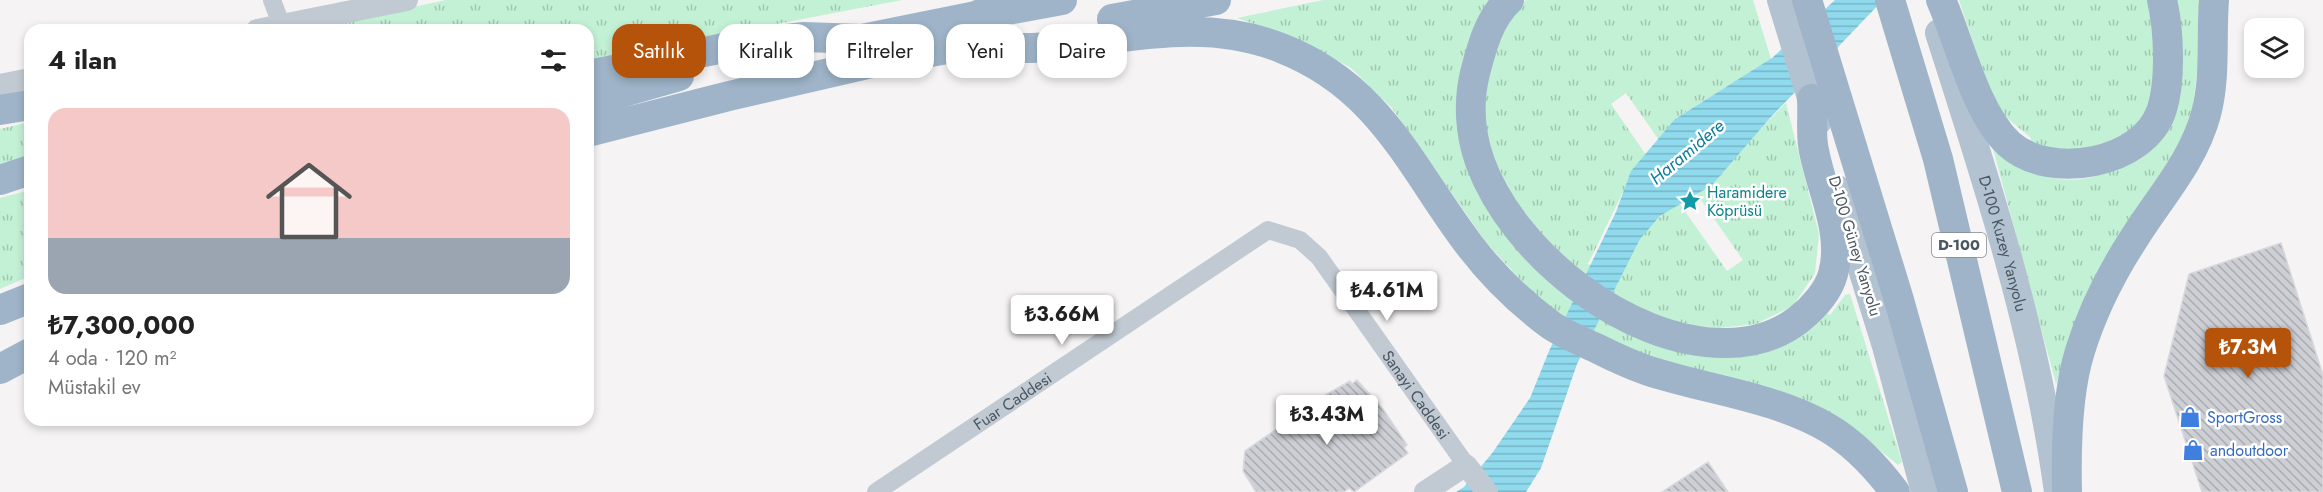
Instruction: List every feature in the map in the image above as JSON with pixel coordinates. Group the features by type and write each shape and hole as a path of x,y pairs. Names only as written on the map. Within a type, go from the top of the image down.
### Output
{"highway":[{"path":"984,24 1011,0"},
{"path":"994,24 1062,0"},
{"path":"1025,24 1216,0"},
{"path":"1509,0 1496,16 1480,53 1474,78 1471,109 1473,138 1491,187 1506,213 1525,236 1543,256 1576,285 1600,302 1664,334 1711,343 1745,342 1768,336 1788,327 1806,314 1824,293 1833,274 1835,250 1829,207 1813,144 1812,99"},
{"path":"1807,0 1899,300 1953,492"},
{"name":"D-100","path":"1890,0 1938,159 2017,492"},
{"path":"1941,0 1989,118 2010,144 2028,156 2048,163 2085,164 2139,141 2152,128 2162,110 2166,41 2162,0"},
{"path":"2067,492 2066,449 2079,353 2099,301 2133,239 2178,175 2194,146 2211,87 2214,0"},
{"path":"1025,46 1032,48 1146,33 1216,31 1247,37 1307,59 1341,80 1372,108 1411,158 1475,253 1494,275 1552,326 1575,340 1646,370 1792,410 1830,429 1856,449 1878,469 1895,492"},
{"path":"594,74 744,44 804,38 826,38"},
{"path":"594,130 861,66 946,40"},
{"path":"594,100 703,69 826,46"},
{"path":"0,110 24,106"},
{"path":"594,145 608,139 630,121"},
{"path":"0,180 24,172"},
{"path":"0,310 24,300"},
{"path":"0,348 24,337"},
{"path":"0,369 24,355"},
{"path":"0,377 24,378"}],"main road":[{"name":"D-100 Güney Yanyolu","path":"1781,0 1886,346 1925,492"},
{"name":"D-100 Kuzey Yanyolu","path":"1929,0 2009,267 2046,420 2058,492"}],"street":[{"path":"272,0 280,24 406,0"},
{"path":"0,85 24,80"},
{"name":"Sanayi Caddesi","path":"1268,230 1300,240 1318,257 1487,492"},
{"name":"Fuar Caddesi","path":"876,492 1268,230"},
{"path":"1425,492 1466,465"}],"green space":[{"path":"446,0 902,0 776,24 718,24 718,35 706,37 706,24 612,24 612,55 594,59 594,24 333,24"},
{"path":"1323,0 1498,0 1461,115 1561,287 1770,350 1800,335 1826,313 1830,315 1845,295 1850,294 1902,462 1898,465 1836,415 1805,401 1640,355 1572,324 1537,298 1485,241 1392,108 1351,68 1302,41 1237,18"},
{"path":"1526,0 1753,0 1771,59 1676,118 1661,143 1626,93 1611,104 1655,168 1622,194 1588,264 1616,276 1639,238 1677,200 1727,271 1743,260 1696,193 1786,103 1819,234 1815,273 1793,306 1756,324 1719,328 1671,323 1626,303 1555,253 1512,196 1486,141 1482,93 1489,52"},
{"path":"1959,0 2153,0 2159,76 2145,118 2110,145 2066,153 2030,142 2031,138 2000,112 1991,96"},
{"path":"2173,0 2199,0 2198,63 2192,114 2181,144 2096,275 2056,384 1992,145 2027,168 2047,177 2062,179 2077,179 2105,173 2147,153"},
{"path":"24,123 24,159 0,167 0,129"},
{"path":"24,192 24,279 0,289 0,198"}],"water":[{"name":"Haramidere","path":"1835,0 1883,0 1770,118 1712,185 1660,216 1640,239 1577,364 1541,468 1526,492 1456,492 1464,487 1493,452 1530,398 1549,351 1616,212 1631,171 1675,119 1772,58"}],"building":[{"path":"2281,243 2323,375 2323,492 2202,492 2164,376 2189,274"},
{"path":"1357,380 1383,409 1407,445 1404,448 1408,453 1354,492 1349,488 1344,492 1256,492 1243,471 1245,451 1327,394 1350,381 1352,384"},
{"path":"1708,462 1728,492 1662,492"}],"place":[{"name":"Haramidere Köprüsü","path":"1690,201"},
{"name":"SportGross","path":"2190,417"},
{"name":"andoutdoor","path":"2193,450"}]}
